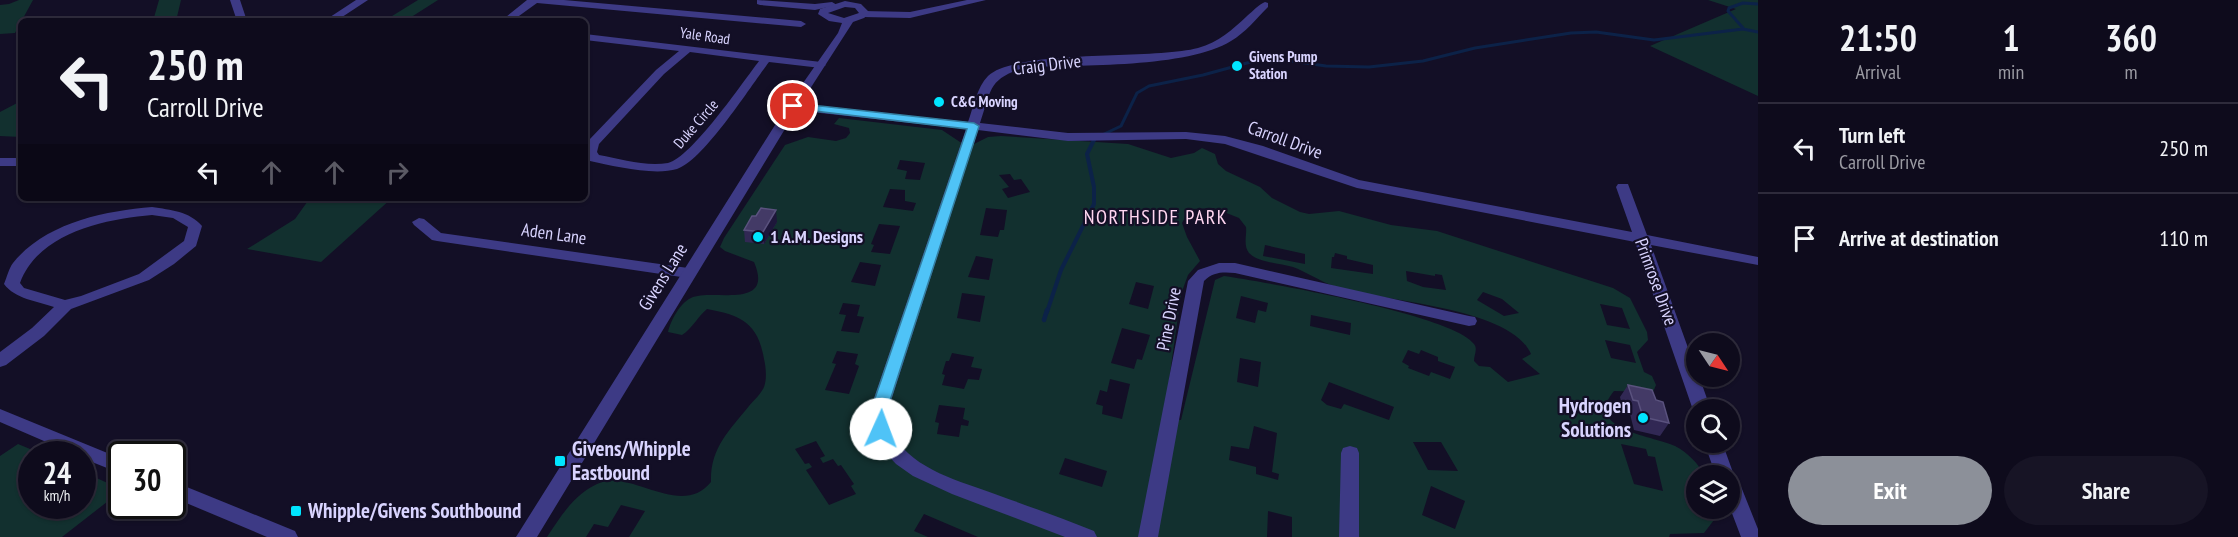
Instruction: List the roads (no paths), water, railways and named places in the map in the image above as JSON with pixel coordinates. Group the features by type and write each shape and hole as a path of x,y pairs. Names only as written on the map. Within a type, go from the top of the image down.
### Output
{"street":[{"path":"235,0 241,18"},
{"path":"335,18 363,0"},
{"path":"510,18 534,0 801,24"},
{"path":"789,6 858,5 910,15 981,0"},
{"path":"746,19 761,1 823,14 835,20 849,20 858,5"},
{"name":"Craig Drive","path":"1087,537 928,477 895,451 881,429 879,420 880,407 987,85 1003,71 1033,63 1163,57 1194,52 1228,39 1265,4"},
{"path":"823,14 825,9 832,6"},
{"path":"835,20 837,40"},
{"name":"Givens Lane","path":"526,537 688,273 849,20"},
{"name":"Yale Road","path":"588,37 820,65"},
{"name":"Duke Circle","path":"686,50 660,72 593,143 588,154 601,160 642,167 665,167 679,163 688,157 711,131 766,59"},
{"name":"Carroll Drive","path":"793,106 1094,139 1163,135 1219,139 1246,145 1318,173 1357,184 1758,261"},
{"path":"0,162 18,162"},
{"name":"Primrose Drive","path":"1623,187 1698,399"},
{"path":"0,361 38,332 65,305 144,277 169,261 191,243 195,226 191,221 171,213 148,209 132,211 105,217 78,227 36,249 17,266 12,274 12,284 19,291 65,305"},
{"name":"Aden Lane","path":"419,222 437,237 688,273"},
{"name":"Pine Drive","path":"1148,537 1196,281 1202,273 1218,268 1235,268 1469,321"},
{"path":"0,415 108,461"},
{"path":"1349,537 1350,453"},
{"path":"186,494 288,537"},
{"path":"1740,509 1751,537"}],"waterway":[{"path":"1743,28 1728,11 1729,8 1743,3 1758,4"},
{"path":"1102,135 1121,126 1137,93 1149,86 1203,75 1258,60 1277,59 1326,66 1369,67 1423,61 1475,48 1571,33 1596,32 1654,40 1743,29 1758,32"},
{"path":"1047,312 1061,270 1094,204 1094,187 1087,154 1095,138"},
{"path":"1044,320 1047,310"}],"place":[{"name":"Givens Pump Station","path":"1237,66"},
{"name":"C&G Moving","path":"939,102"},
{"name":"1 A.M. Designs","path":"758,237"},
{"name":"Hydrogen Solutions","path":"1643,418"},
{"name":"Givens/Whipple Eastbound","path":"560,461"},
{"name":"Whipple/Givens Southbound","path":"296,511"}],"district":[{"name":"NORTHSIDE PARK","path":"1156,217"}]}
